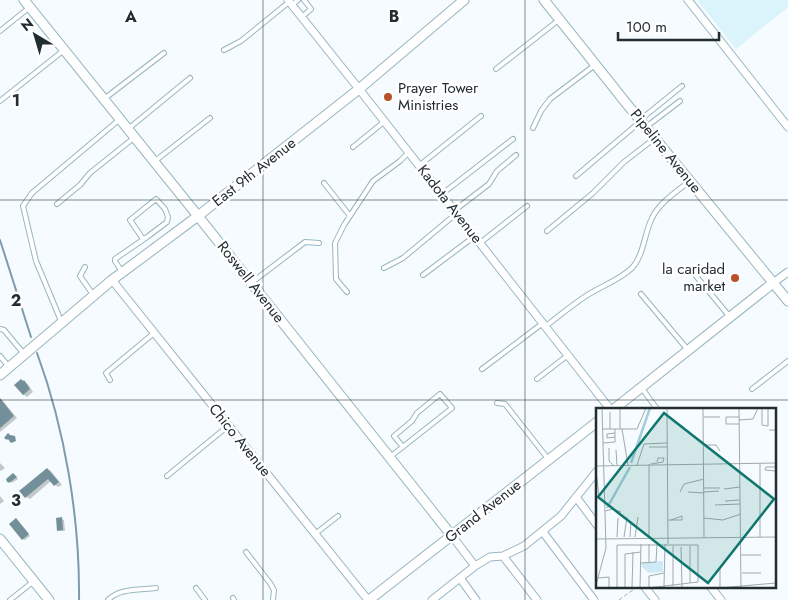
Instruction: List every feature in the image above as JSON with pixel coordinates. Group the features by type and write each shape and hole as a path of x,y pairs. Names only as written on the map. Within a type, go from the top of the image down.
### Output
{"street":[{"name":"East 9th Avenue","path":"0,375 112,280 198,216 359,89 464,0"},
{"name":"Pipeline Avenue","path":"544,0 788,301"},
{"path":"688,0 788,127"},
{"name":"Kadota Avenue","path":"292,2 611,408"},
{"name":"Roswell Avenue","path":"27,4 155,162 475,566"},
{"path":"613,408 788,272"},
{"name":"Chico Avenue","path":"112,280 368,600"},
{"name":"Grand Avenue","path":"368,600 596,423"},
{"path":"432,600 475,566 490,557 503,556 524,546 543,532 561,516 596,472"},
{"path":"576,497 596,524"},
{"path":"543,532 594,600"},
{"path":"0,539 49,600"},
{"path":"503,556 537,600"},
{"path":"460,578 476,600"},
{"path":"646,588 655,600"},
{"path":"712,588 721,600"}],"lane":[{"path":"302,17 311,9 304,0"},
{"path":"224,50 240,41 292,2"},
{"path":"0,31 27,4"},
{"path":"496,68 560,19"},
{"path":"0,101 64,50"},
{"path":"104,99 164,53"},
{"path":"533,128 541,110 550,99 596,64"},
{"path":"128,129 190,78"},
{"path":"576,176 643,123 682,86"},
{"path":"643,123 680,101"},
{"path":"420,165 481,116"},
{"path":"155,162 210,118"},
{"path":"62,323 36,261 23,206 32,193 120,119"},
{"path":"353,147 385,121"},
{"path":"56,204 80,185 90,173 135,138"},
{"path":"547,230 593,193 624,162 655,138"},
{"path":"442,194 513,139"},
{"path":"346,292 336,279 335,244 344,225 373,181 409,152"},
{"path":"384,268 403,258 489,184 497,171 516,155"},
{"path":"482,369 585,296 612,283 631,268 637,261 646,230 653,216 664,202 690,180"},
{"path":"324,183 350,216"},
{"path":"122,272 115,259 144,239 167,222 168,217 165,209 156,199 130,220 144,239"},
{"path":"480,243 527,206"},
{"path":"422,275 475,236"},
{"path":"251,283 305,242 319,243"},
{"path":"84,268 80,276 94,296"},
{"path":"696,276 730,317"},
{"path":"640,294 688,350"},
{"path":"0,329 4,330 25,355"},
{"path":"110,380 106,373 154,333"},
{"path":"537,379 568,355"},
{"path":"0,356 9,368"},
{"path":"752,389 788,361"},
{"path":"641,388 656,408"},
{"path":"390,457 403,447 452,408 440,394 394,436 403,447"},
{"path":"497,403 506,404 549,460"},
{"path":"167,476 228,426"},
{"path":"315,534 338,516"},
{"path":"246,552 274,590 273,600"},
{"path":"10,600 34,581"},
{"path":"108,600 119,592 156,588"},
{"path":"196,588 205,600"}],"path":[{"path":"619,600 634,588"}],"shaded area":[{"path":"697,0 788,0 788,7 736,49"}],"building":[{"path":"21,379 24,380 30,389 23,395 14,385"},
{"path":"0,398 14,416 0,428"},
{"path":"8,433 15,436 16,441 11,443 8,439 4,438"},
{"path":"47,468 59,482 54,486 48,479 25,498 19,491"},
{"path":"13,473 17,477 9,483 7,482 6,479"},
{"path":"62,517 63,530 57,531 56,518"},
{"path":"16,518 29,534 22,540 9,524"}],"waterway":[{"path":"0,240 31,337"},
{"path":"37,353 56,412 69,475 77,538 79,600"}],"place":[{"name":"Prayer Tower Ministries","path":"388,97"},
{"name":"la caridad market","path":"735,278"}]}
